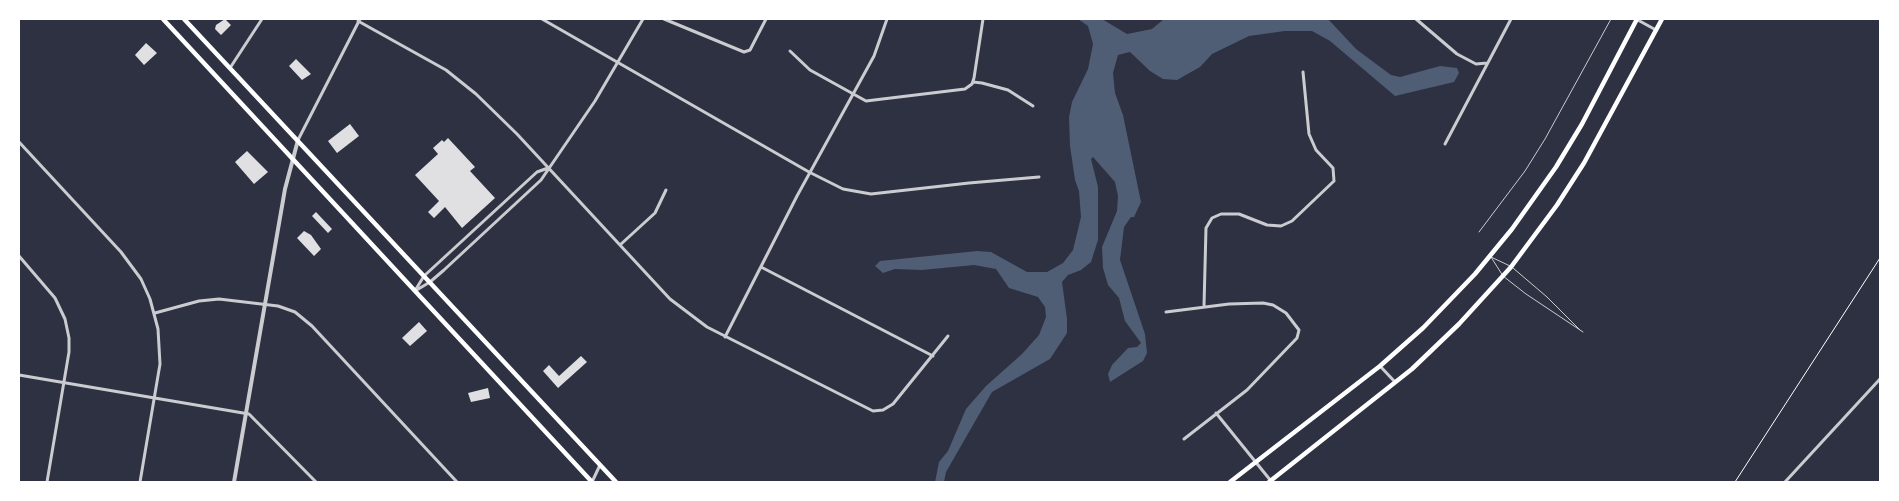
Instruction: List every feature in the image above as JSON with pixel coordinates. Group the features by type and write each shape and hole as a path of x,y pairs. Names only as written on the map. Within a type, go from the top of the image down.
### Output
{"main road":[{"path":"163,19 292,156 592,482"},
{"path":"184,19 616,482"},
{"path":"1230,482 1380,366 1432,319 1490,256 1529,207 1561,160 1637,19"},
{"path":"1270,482 1395,383 1459,324 1511,267 1557,206 1584,163 1662,19"}],"street":[{"path":"229,69 262,19"},
{"path":"542,19 809,172 843,189 871,194 1039,177"},
{"path":"415,291 430,282 541,180 571,139 643,19"},
{"path":"664,19 744,52 750,50 766,19"},
{"path":"725,337 809,172 874,56 886,19"},
{"path":"790,51 810,70 853,95 871,102 965,89 973,82 983,19"},
{"path":"1416,19 1457,54 1476,64 1487,63"},
{"path":"1445,144 1511,19"},
{"path":"1637,19 1656,30"},
{"path":"234,482 292,156 298,140 359,20 461,80 492,108 680,308 725,337 873,411 883,410 893,404 948,336"},
{"path":"1204,306 1206,228 1217,215 1235,214 1248,216 1266,226 1281,226 1292,221 1334,181 1333,168 1316,150 1309,134 1303,72"},
{"path":"973,82 1008,90 1033,106"},
{"path":"19,142 122,252 146,288 155,313 160,340 160,364 140,482"},
{"path":"415,291 424,276 537,172 548,168"},
{"path":"620,245 655,213 666,190"},
{"path":"19,256 48,288 65,319 69,338 69,352 47,482"},
{"path":"760,267 933,356"},
{"path":"155,313 208,300 278,306 295,312 312,326 457,482"},
{"path":"1166,312 1204,306 1263,303 1273,305 1286,312 1299,330 1297,338 1247,390 1184,439"},
{"path":"1380,366 1395,383"},
{"path":"19,375 245,414 255,418 316,482"},
{"path":"1785,482 1880,379"},
{"path":"1216,413 1270,482"},
{"path":"592,482 600,465"}],"lane":[{"path":"1479,232 1525,171 1545,140 1611,19"},
{"path":"1490,256 1511,267 1547,297 1582,332 1540,306 1503,276 1490,256"}],"path":[{"path":"1735,482 1880,258"}],"water":[{"path":"1078,19 1102,19 1127,34 1152,29 1164,19 1328,19 1356,49 1391,75 1400,77 1440,66 1457,68 1459,73 1454,82 1395,96 1330,41 1312,31 1285,31 1249,36 1212,54 1200,67 1177,80 1163,79 1150,71 1130,52 1118,55 1113,73 1115,93 1123,115 1141,202 1134,217 1131,217 1124,227 1120,260 1145,334 1147,353 1143,361 1110,382 1108,374 1112,365 1128,348 1137,347 1141,343 1125,321 1119,298 1108,285 1103,268 1102,247 1117,211 1118,196 1115,182 1093,157 1091,159 1098,187 1098,240 1091,262 1081,270 1068,275 1062,282 1067,333 1050,359 992,392 946,472 944,482 935,482 939,462 948,451 966,409 986,386 1022,354 1039,335 1046,317 1045,307 1038,297 1009,288 996,269 974,265 922,270 895,269 883,273 875,266 880,261 977,251 991,252 1027,272 1047,272 1063,263 1073,250 1081,217 1079,191 1075,180 1070,146 1069,117 1072,102 1088,69 1093,44 1088,26"}],"building":[{"path":"225,19 231,25 221,35 215,29 216,25"},
{"path":"146,43 157,53 144,65 135,55"},
{"path":"296,59 311,74 302,80 289,66"},
{"path":"350,124 359,136 337,153 328,141"},
{"path":"448,138 475,167 470,171 495,198 462,228 445,207 434,218 428,212 439,201 415,175 438,154 433,148 442,140 444,142"},
{"path":"247,151 268,172 254,184 235,162"},
{"path":"316,212 332,229 328,233 312,216"},
{"path":"304,231 311,235 321,249 314,256 297,238"},
{"path":"419,322 427,331 410,346 402,338"},
{"path":"581,356 587,362 558,388 543,371 549,365 559,376"},
{"path":"488,388 490,398 471,402 468,393"}]}
